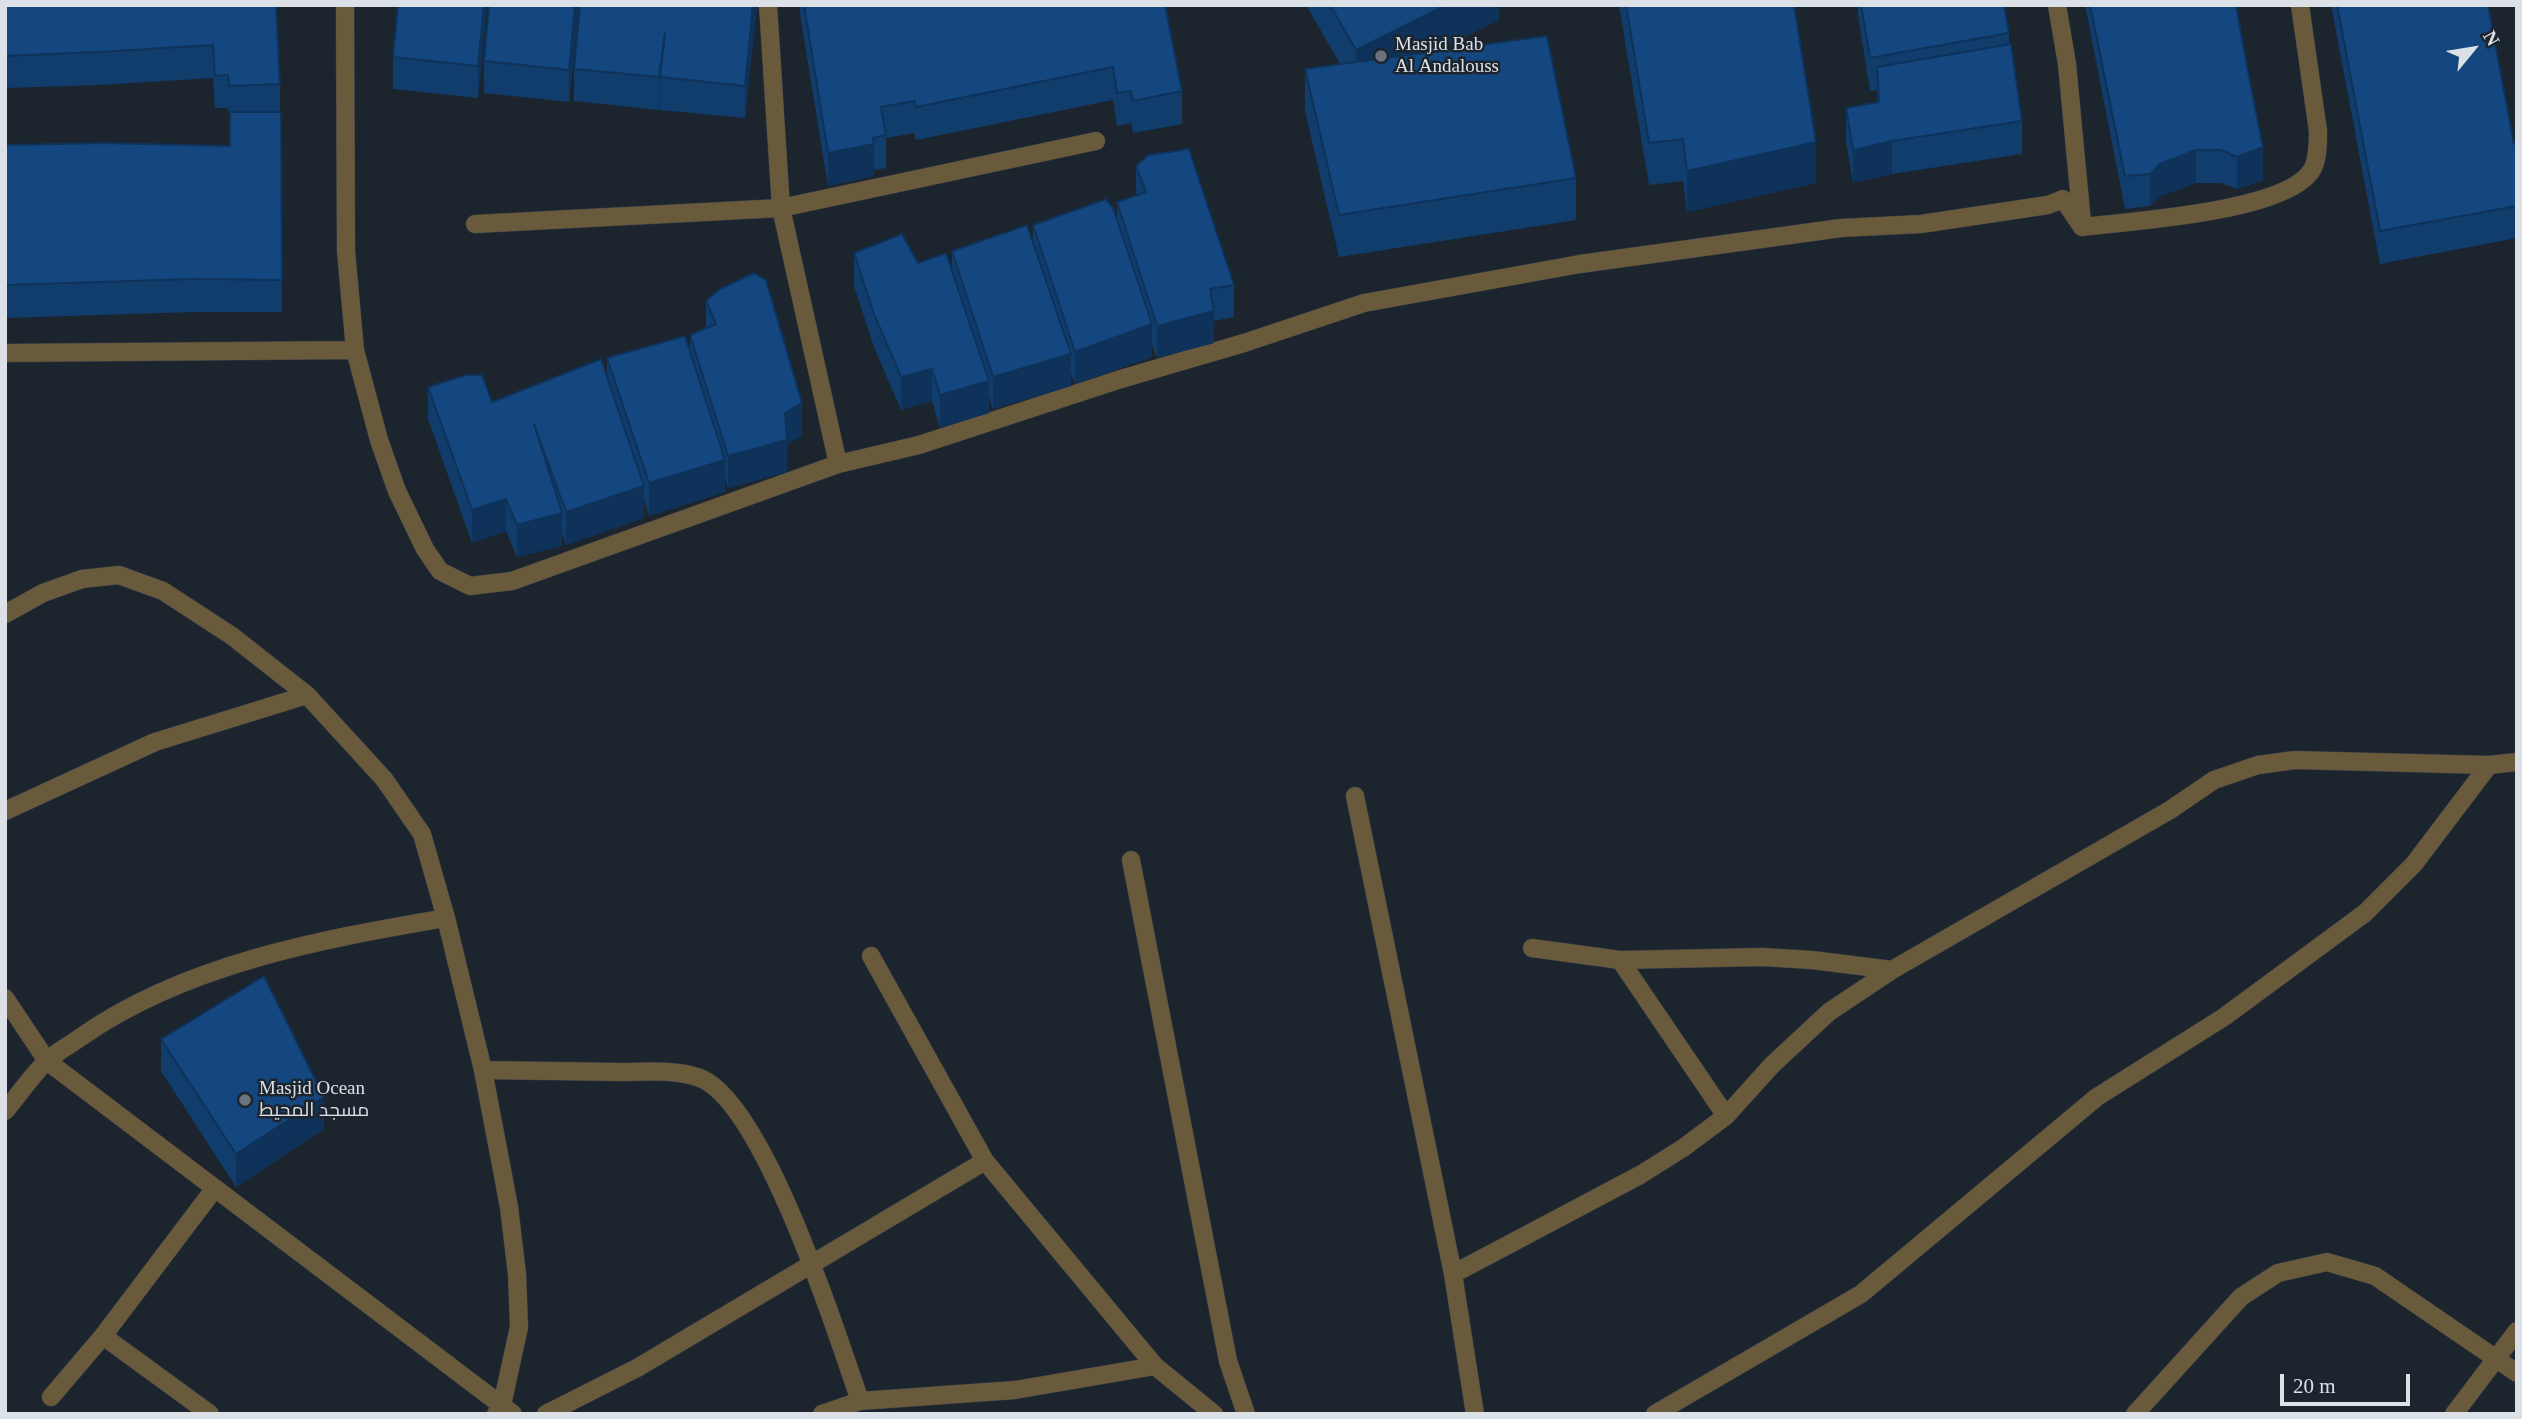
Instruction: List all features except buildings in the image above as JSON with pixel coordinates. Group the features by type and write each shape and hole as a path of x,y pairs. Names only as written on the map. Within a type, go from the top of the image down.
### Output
{"street":[{"path":"345,5 346,251 355,350 379,440 397,491 425,549 440,571 470,586 512,581 838,464 919,445 1364,303 1580,264 1842,228 1921,224 2048,205 2063,199 2082,227"},
{"path":"768,5 781,208 838,464"},
{"path":"2057,5 2067,64 2082,227"},
{"path":"2082,227 2221,211 2287,191 2312,169 2318,147 2318,131 2300,5"},
{"path":"475,224 781,208 1096,141"},
{"path":"5,352 355,350"},
{"path":"5,614 43,593 82,579 119,575 163,591 232,636 307,695 384,779 422,834 446,918 483,1070 509,1207 517,1274 519,1327 503,1411 47,1061 5,998"},
{"path":"5,811 155,742 307,695"},
{"path":"1453,1274 1640,1175 1726,1116 1772,1065 1829,1013 1892,970 2170,810 2214,780 2258,765 2295,760 2489,765 2517,762"},
{"path":"1655,1414 1861,1294 2097,1097 2224,1017 2365,913 2414,864 2489,765"},
{"path":"1355,796 1453,1274 1475,1414"},
{"path":"1131,860 1228,1361 1246,1414"},
{"path":"5,1111 47,1061 105,1020 177,984 246,962 348,936 446,918"},
{"path":"1532,948 1620,960 1762,957 1892,970"},
{"path":"872,956 985,1161 1155,1366 1214,1414"},
{"path":"1620,960 1726,1116"},
{"path":"483,1070 667,1072 698,1077 715,1085 734,1106 756,1140 813,1263 860,1401"},
{"path":"546,1414 637,1368 985,1161"},
{"path":"51,1398 103,1336 215,1188"},
{"path":"2135,1414 2241,1297 2278,1273 2327,1262 2375,1276 2517,1373"},
{"path":"2454,1414 2517,1331"},
{"path":"103,1336 210,1414"},
{"path":"822,1414 860,1401 1015,1390 1155,1366"}],"place":[{"name":"Masjid Bab Al Andalouss","path":"1381,56"},
{"name":"Masjid Ocean مسجد المحيط","path":"245,1100"}]}
